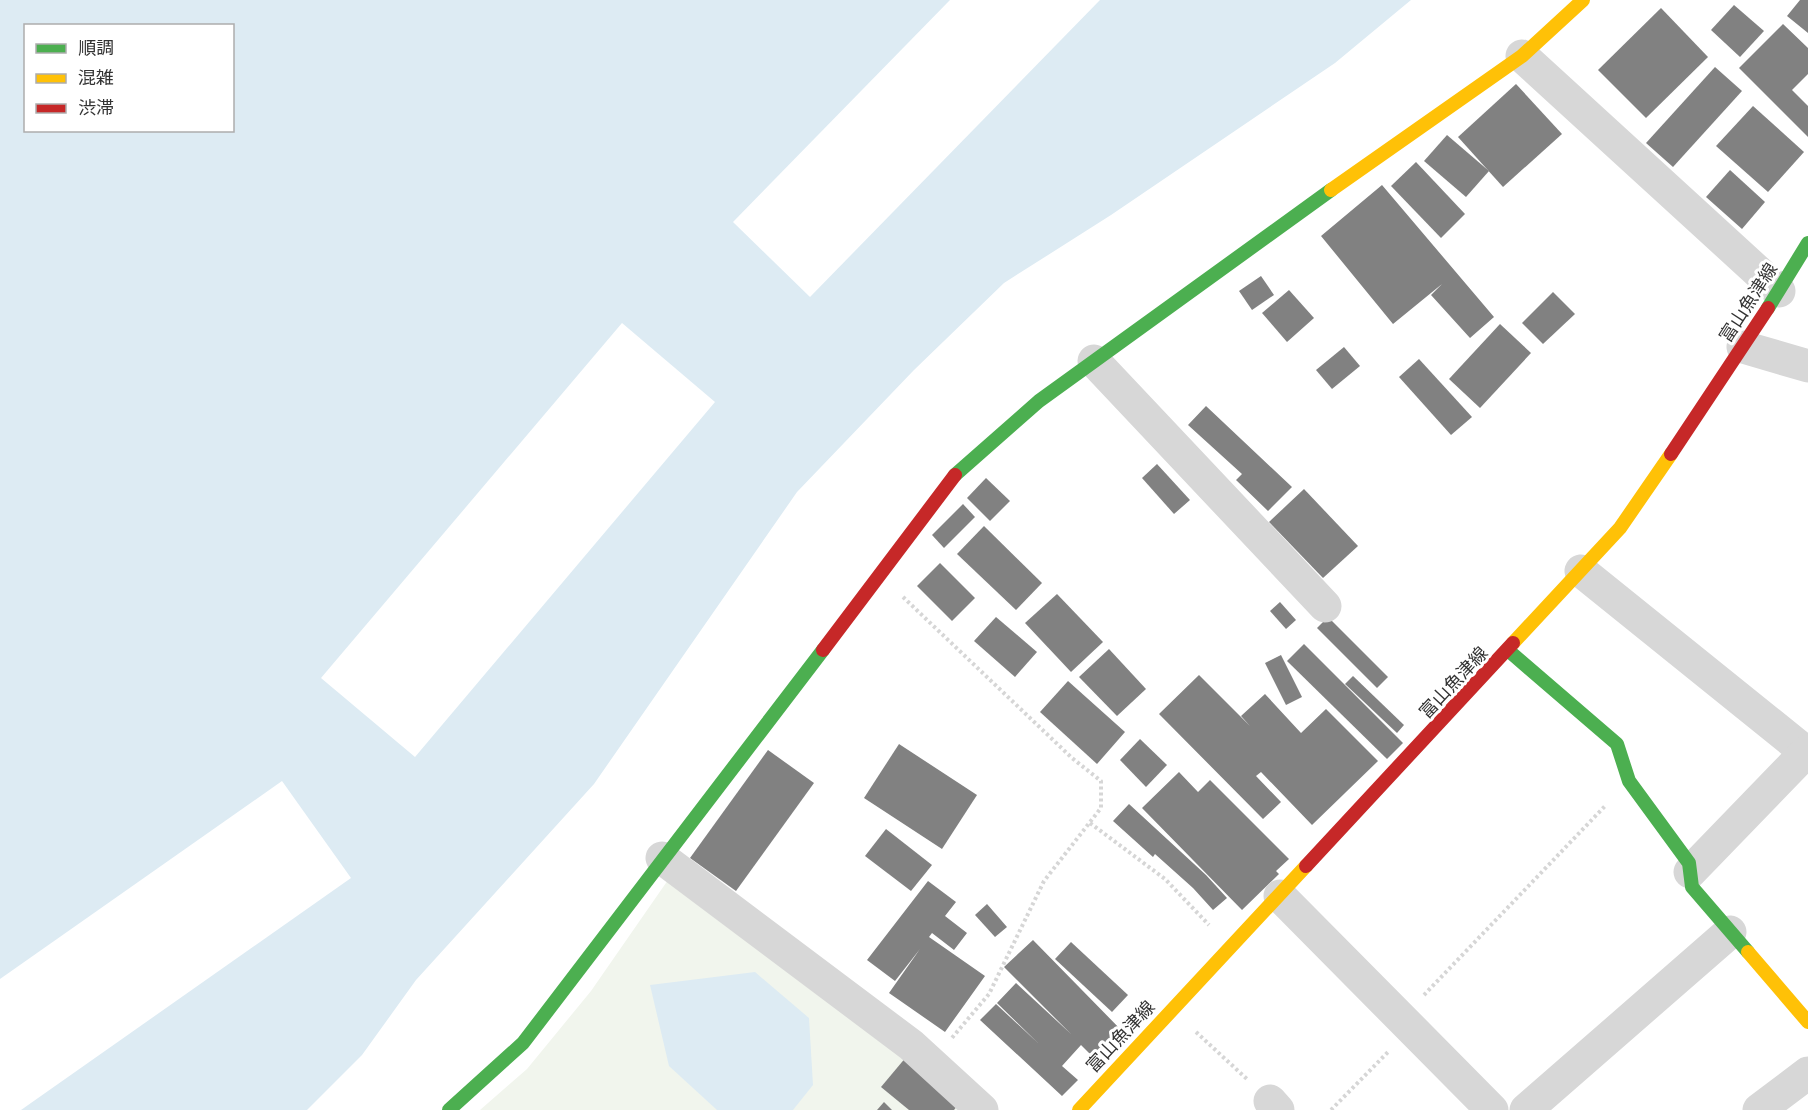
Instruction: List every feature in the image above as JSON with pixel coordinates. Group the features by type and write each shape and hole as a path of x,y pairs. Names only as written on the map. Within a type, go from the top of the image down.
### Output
{"street":[{"path":"450,1110 523,1043 590,958 662,858 960,469 1039,401 1286,221 1522,56 1583,0"},
{"path":"1522,56 1779,291"},
{"name":"富山魚津線","path":"1078,1110 1509,651 1620,528 1743,347 1808,243"},
{"path":"1743,347 1808,366"},
{"path":"1094,361 1325,606"},
{"path":"1581,571 1807,753 1690,872"},
{"path":"1509,651 1617,744 1629,781 1689,862 1692,887 1808,1022"},
{"path":"662,858 911,1045 982,1110"},
{"path":"1280,896 1408,1022 1492,1110"},
{"path":"1526,1110 1730,932"},
{"path":"1759,1110 1808,1073"}],"path":[{"path":"878,574 1072,758 1101,781 1101,808 1044,881 989,994 931,1063"},
{"path":"1331,1110 1408,1022 1629,781"},
{"path":"1090,823 1165,879 1230,947"},
{"path":"1172,1009 1274,1106"}],"shaded area":[{"path":"0,0 1411,0 1335,63 1111,215 1004,283 914,370 797,492 594,784 416,980 362,1055 307,1110 0,1110"},
{"path":"668,880 971,1110 480,1110 527,1069 591,991"},
{"path":"755,972 809,1018 813,1085 793,1110 717,1110 669,1066 650,985"}],"pier":[{"path":"950,0 1100,0 810,297 733,222"},
{"path":"622,323 715,402 415,757 321,678"},
{"path":"282,781 351,878 21,1110 0,1110 0,979"}],"building":[{"path":"1800,0 1808,0 1808,33 1787,16"},
{"path":"1734,5 1764,31 1740,57 1711,30"},
{"path":"1661,8 1708,57 1646,118 1598,70"},
{"path":"1783,24 1808,48 1808,74 1792,90 1808,106 1808,137 1739,68"},
{"path":"1715,67 1742,91 1673,167 1646,143"},
{"path":"1516,84 1562,134 1503,187 1458,137"},
{"path":"1753,106 1804,152 1768,192 1716,146"},
{"path":"1447,135 1489,171 1466,197 1424,161"},
{"path":"1416,162 1465,214 1441,238 1391,186"},
{"path":"1730,170 1765,202 1742,229 1706,197"},
{"path":"1382,185 1494,317 1470,338 1431,295 1442,284 1393,324 1321,236"},
{"path":"1261,276 1274,295 1252,310 1239,291"},
{"path":"1289,290 1314,318 1287,342 1262,313"},
{"path":"1553,292 1575,314 1543,344 1522,323"},
{"path":"1500,324 1531,353 1480,408 1449,379"},
{"path":"1344,347 1360,366 1332,389 1316,370"},
{"path":"1419,359 1472,417 1451,435 1399,377"},
{"path":"1206,406 1292,487 1268,511 1236,480 1242,474 1188,425"},
{"path":"1157,464 1190,500 1174,514 1142,478"},
{"path":"986,478 1010,501 990,521 967,498"},
{"path":"1304,489 1358,546 1323,578 1269,522"},
{"path":"963,504 975,517 944,548 932,535"},
{"path":"984,526 1042,583 1016,610 957,554"},
{"path":"940,563 975,598 952,621 917,586"},
{"path":"1057,594 1103,642 1071,672 1025,623"},
{"path":"1280,602 1296,620 1286,629 1270,611"},
{"path":"996,617 1037,652 1015,677 974,641"},
{"path":"1328,617 1388,677 1377,688 1317,628"},
{"path":"1304,644 1403,743 1387,759 1287,661"},
{"path":"1109,649 1146,689 1117,716 1079,677"},
{"path":"1281,655 1302,697 1286,705 1265,663"},
{"path":"1199,675 1250,726 1241,716 1265,694 1301,733 1326,709 1378,761 1312,825 1261,772 1256,776 1281,802 1263,819 1159,714"},
{"path":"1353,676 1404,725 1397,733 1345,684"},
{"path":"1068,681 1125,732 1097,764 1040,712"},
{"path":"1140,739 1167,765 1146,787 1120,760"},
{"path":"899,744 977,795 942,849 864,798"},
{"path":"768,750 814,783 736,891 690,858"},
{"path":"1179,772 1198,792 1210,780 1289,859 1276,871 1279,874 1242,910 1142,808"},
{"path":"1129,804 1206,875 1227,898 1213,910 1193,888 1155,854 1153,857 1113,821"},
{"path":"886,829 932,865 911,891 865,856"},
{"path":"928,881 956,902 945,916 967,933 954,950 932,933 929,937 985,976 945,1032 889,993 920,949 895,981 867,960"},
{"path":"987,904 1007,927 995,937 975,915"},
{"path":"1033,940 1127,1036 1099,1063 1081,1045 1062,1066 1078,1080 1062,1096 980,1020 996,1004 1039,1044 997,1003 1016,983 1071,1034 1004,967"},
{"path":"1071,942 1128,995 1112,1012 1055,959"},
{"path":"907,1056 961,1101 954,1110 909,1110 881,1087"},
{"path":"884,1102 892,1110 877,1110"}],"traffic: fast":[{"path":"955,475 1039,401 1331,190"},
{"path":"1768,308 1808,243"},
{"path":"449,1110 523,1043 823,650"},
{"path":"1509,651 1617,744 1629,781 1689,863 1692,887 1748,952"}],"traffic: slow":[{"path":"1331,190 1522,56 1583,0"},
{"path":"1513,643 1620,528 1671,454"},
{"path":"1079,1110 1306,866"},
{"path":"1748,952 1808,1022"}],"traffic: jam":[{"path":"1671,454 1768,308"},
{"path":"823,650 955,475"},
{"path":"1306,866 1513,643"}]}
